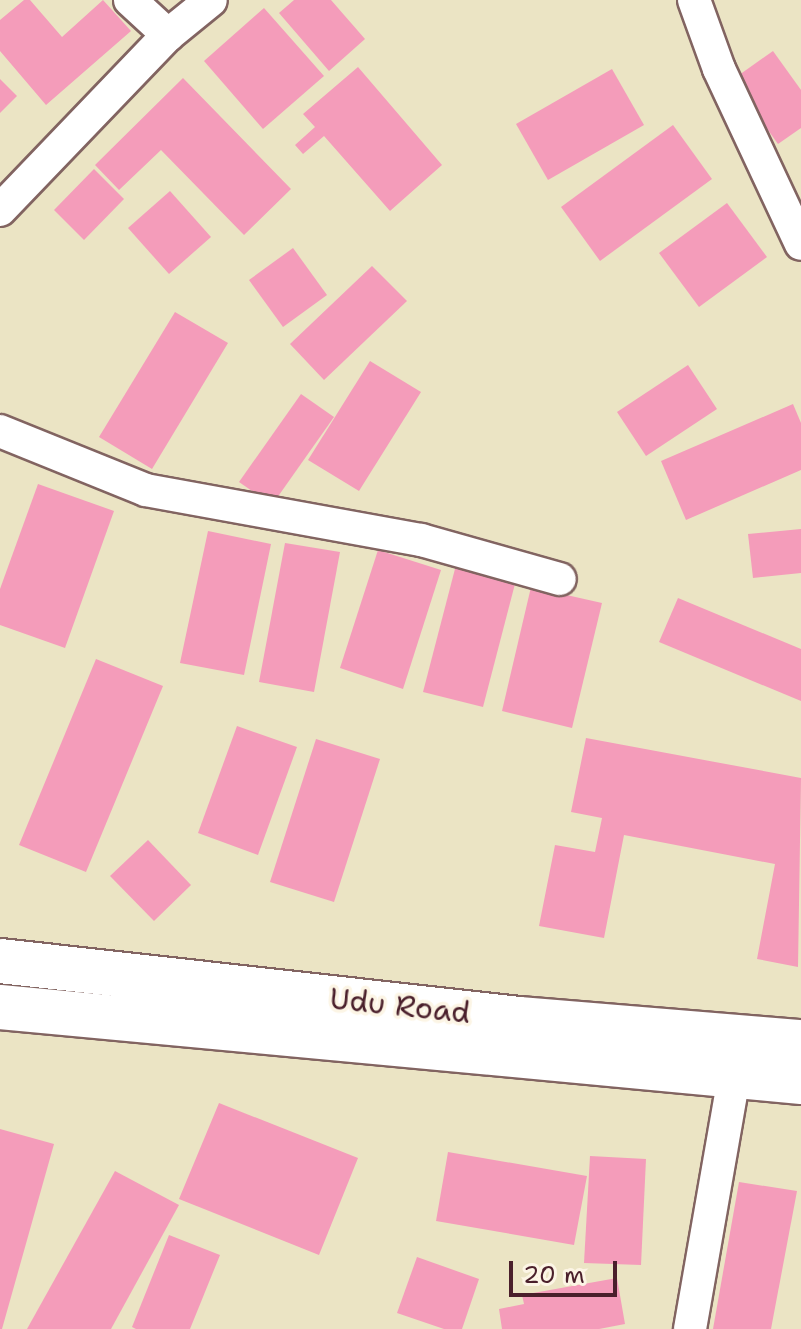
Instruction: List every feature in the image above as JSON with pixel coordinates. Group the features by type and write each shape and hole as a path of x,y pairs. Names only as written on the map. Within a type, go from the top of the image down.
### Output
{"main road":[{"name":"Udu Road","path":"0,961 519,1019 801,1042"},
{"name":"Udu Road","path":"0,1007 801,1082"}],"street":[{"path":"130,0 168,35"},
{"path":"0,210 168,35 211,0"},
{"path":"694,0 719,69 801,244"},
{"path":"0,431 146,490 421,540 560,579"},
{"path":"690,1329 734,1077"}],"building":[{"path":"24,0 30,0 62,37 103,0 131,31 46,105 0,51 0,20"},
{"path":"294,0 331,0 365,39 329,71 279,13"},
{"path":"264,8 324,76 263,129 204,61"},
{"path":"773,51 801,90 801,128 778,144 732,80"},
{"path":"358,67 442,165 390,211 324,136 303,154 295,145 315,127 303,114"},
{"path":"612,69 644,125 548,180 516,124"},
{"path":"183,78 291,189 244,235 161,150 119,190 95,165"},
{"path":"0,79 17,96 0,113"},
{"path":"673,125 712,179 600,261 561,207"},
{"path":"94,169 124,199 84,240 54,210"},
{"path":"170,191 211,237 169,274 128,228"},
{"path":"727,203 767,257 699,307 659,253"},
{"path":"293,248 327,295 283,327 249,280"},
{"path":"372,266 407,301 324,380 290,344"},
{"path":"175,312 228,343 152,469 99,437"},
{"path":"370,361 421,392 359,491 308,460"},
{"path":"688,365 717,409 646,456 617,412"},
{"path":"301,394 334,417 272,505 239,482"},
{"path":"793,404 801,423 801,470 686,520 661,461"},
{"path":"38,484 114,511 65,648 0,625 0,589"},
{"path":"801,529 801,573 753,578 748,534"},
{"path":"208,531 271,544 244,675 180,663"},
{"path":"285,543 340,552 314,692 259,682"},
{"path":"378,550 441,570 403,689 340,668"},
{"path":"456,565 516,580 483,707 423,692"},
{"path":"531,587 602,603 572,728 502,711"},
{"path":"678,598 801,649 801,701 659,642"},
{"path":"96,659 163,686 86,872 19,845"},
{"path":"237,726 297,747 258,855 198,833"},
{"path":"586,738 801,778 798,967 757,959 775,864 624,835 604,938 539,926 555,845 595,852 602,818 571,812"},
{"path":"316,739 380,759 334,902 270,882"},
{"path":"148,840 191,885 154,921 110,876"},
{"path":"219,1103 358,1158 319,1255 179,1199"},
{"path":"0,1129 54,1144 2,1329 0,1329"},
{"path":"448,1152 587,1176 574,1245 436,1221"},
{"path":"590,1156 646,1159 641,1265 584,1263"},
{"path":"115,1171 179,1205 111,1329 27,1329"},
{"path":"739,1182 797,1191 771,1329 713,1329"},
{"path":"169,1235 220,1255 190,1329 136,1329 132,1327"},
{"path":"417,1257 479,1279 462,1329 444,1329 397,1313"},
{"path":"617,1278 625,1324 599,1329 502,1329 499,1309 524,1304 522,1295"}]}
